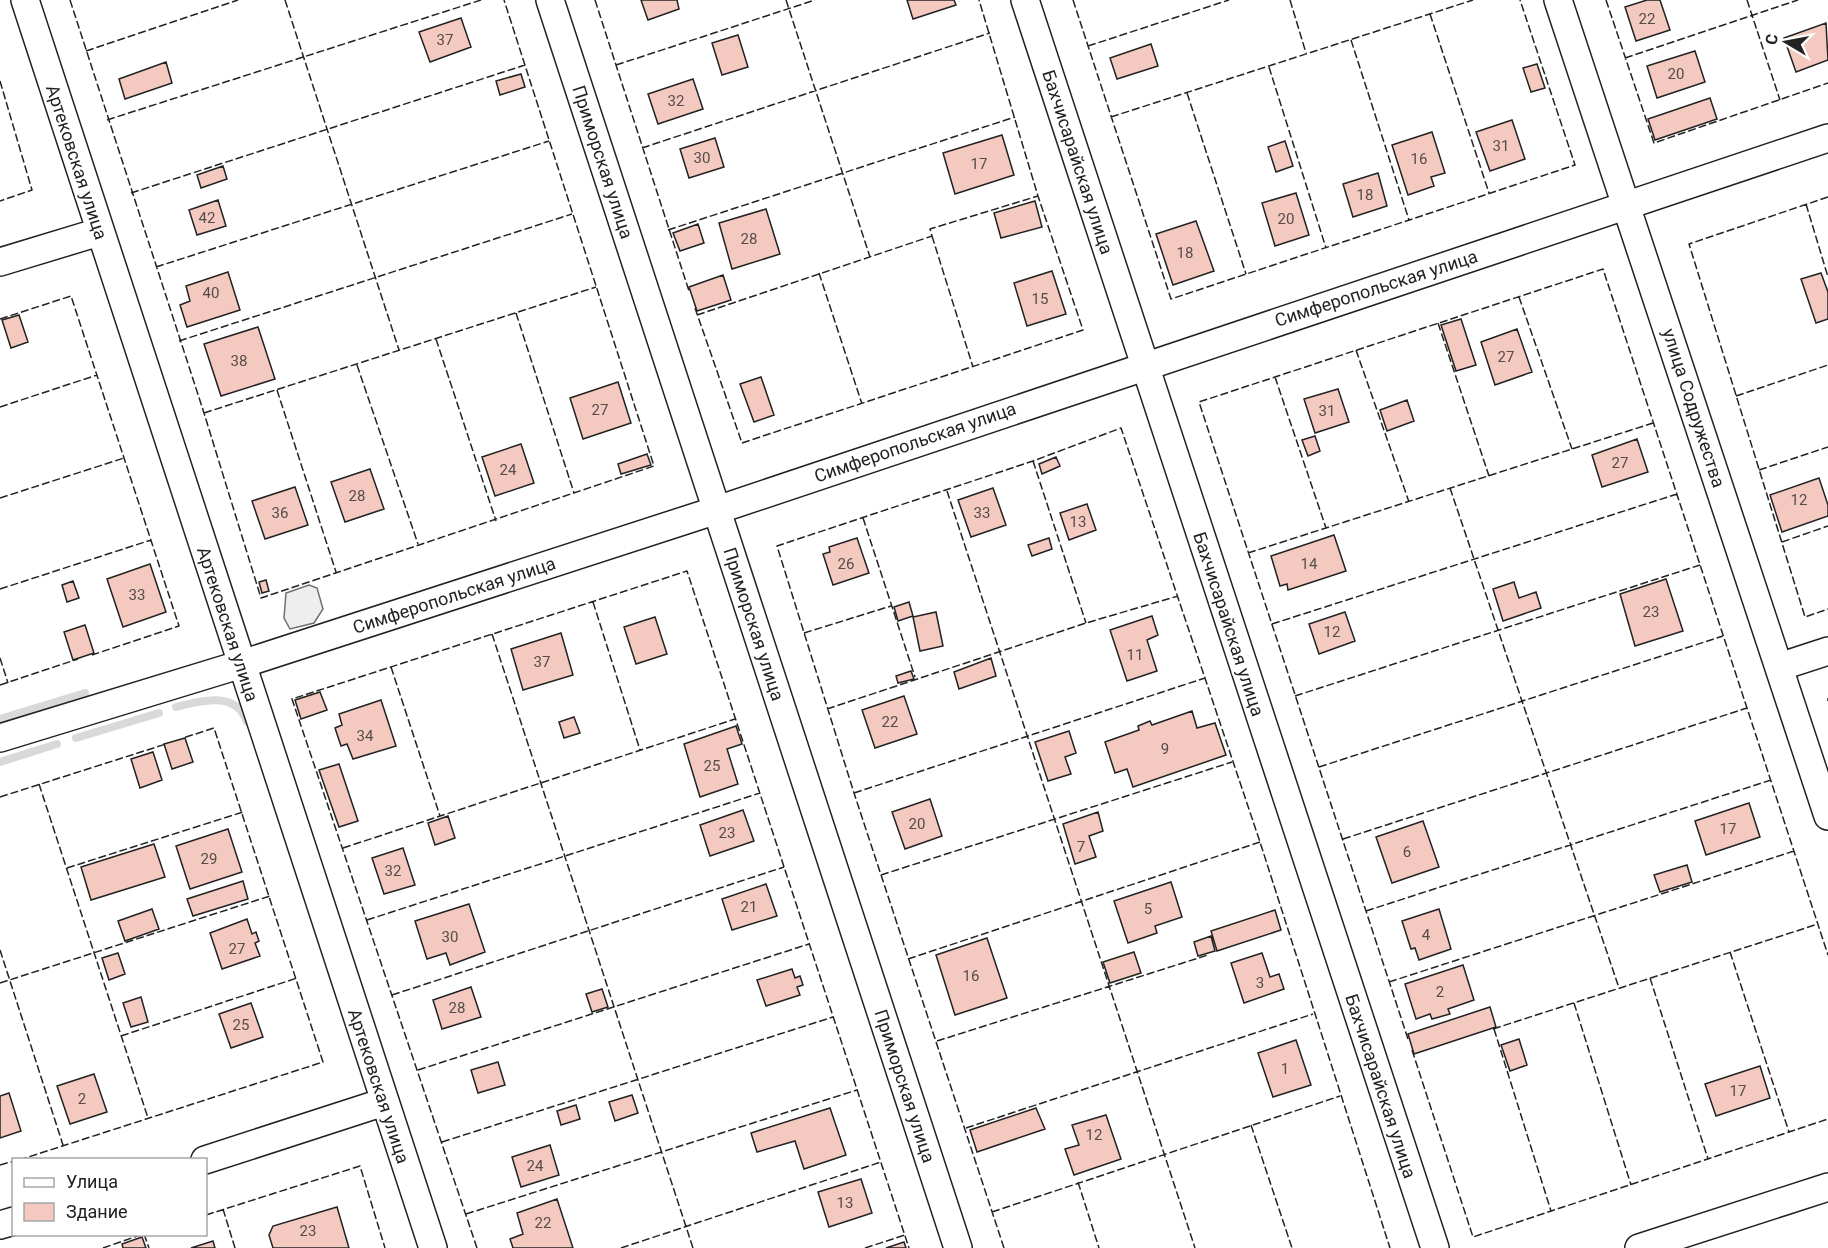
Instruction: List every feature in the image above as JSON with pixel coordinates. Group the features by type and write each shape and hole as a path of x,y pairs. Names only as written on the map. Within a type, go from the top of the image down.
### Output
{"street":[{"name":"Артековская улица","path":"25,0 433,1248"},
{"name":"Приморская улица","path":"550,0 958,1248"},
{"name":"Бахчисарайская улица","path":"1025,0 1143,365 1435,1248"},
{"name":"улица Содружества","path":"1558,0 1828,816"},
{"name":"Симферопольская улица","path":"0,738 242,664 717,510 1143,365 1828,138"},
{"path":"0,262 99,232"},
{"path":"1779,668 1828,651"},
{"path":"207,1159 384,1102"},
{"path":"1639,1248 1828,1187"}],"shaded area":[{"path":"309,585 317,588 323,609 314,623 290,629 284,618 286,593"}],"building":[{"path":"641,0 677,0 679,9 648,20"},
{"path":"907,0 954,0 956,5 913,19"},
{"path":"1647,0 1660,0 1670,30 1636,41 1625,7"},
{"path":"461,18 471,47 430,62 419,32"},
{"path":"1826,23 1828,60 1796,72 1784,38"},
{"path":"738,35 748,67 722,75 712,43"},
{"path":"1151,44 1158,66 1117,79 1110,58"},
{"path":"1695,51 1705,82 1657,98 1647,66"},
{"path":"166,62 172,83 125,99 119,79"},
{"path":"1537,64 1545,88 1531,92 1523,68"},
{"path":"521,74 525,87 500,95 496,81"},
{"path":"693,79 703,109 658,124 648,94"},
{"path":"1710,98 1717,119 1655,140 1648,119"},
{"path":"1512,120 1525,159 1490,171 1476,132"},
{"path":"1432,132 1445,173 1431,177 1434,186 1408,195 1392,145"},
{"path":"1002,135 1014,175 955,194 943,153"},
{"path":"715,138 724,167 689,178 680,149"},
{"path":"1285,141 1293,166 1276,172 1268,147"},
{"path":"223,166 227,179 201,188 197,175"},
{"path":"1378,173 1387,206 1353,217 1343,184"},
{"path":"1296,193 1309,235 1275,246 1262,203"},
{"path":"218,200 226,226 197,235 189,210"},
{"path":"1035,201 1042,227 1001,238 994,213"},
{"path":"766,209 780,254 732,269 719,223"},
{"path":"1196,221 1214,271 1173,285 1156,234"},
{"path":"698,224 704,243 680,251 673,233"},
{"path":"1052,271 1066,314 1027,326 1014,283"},
{"path":"228,272 240,310 187,327 180,305 190,301 186,286"},
{"path":"1821,273 1828,292 1828,319 1816,323 1801,279"},
{"path":"723,275 731,300 697,311 689,287"},
{"path":"19,315 28,342 11,348 2,320"},
{"path":"1461,319 1476,365 1456,371 1441,325"},
{"path":"258,327 275,379 221,396 204,344"},
{"path":"1517,329 1532,372 1495,385 1481,342"},
{"path":"761,377 774,415 754,422 740,384"},
{"path":"618,382 631,423 583,439 570,398"},
{"path":"1338,389 1349,422 1315,433 1304,399"},
{"path":"1407,400 1414,421 1387,431 1380,410"},
{"path":"1315,436 1320,451 1308,456 1302,440"},
{"path":"1637,439 1648,472 1602,487 1592,455"},
{"path":"521,444 534,483 495,496 482,457"},
{"path":"647,454 651,465 621,474 618,464"},
{"path":"1056,457 1060,466 1042,474 1039,464"},
{"path":"370,469 384,509 345,522 331,482"},
{"path":"1819,478 1828,505 1828,516 1782,532 1770,495"},
{"path":"295,487 308,525 265,539 252,501"},
{"path":"993,488 1006,525 971,537 958,500"},
{"path":"1087,504 1096,530 1069,540 1060,513"},
{"path":"1334,535 1346,571 1288,590 1287,584 1280,586 1271,556"},
{"path":"857,538 869,573 833,585 823,554 830,552 829,547"},
{"path":"1049,538 1052,549 1032,556 1028,545"},
{"path":"150,564 166,612 123,627 107,579"},
{"path":"1666,579 1683,631 1635,646 1620,594"},
{"path":"266,580 269,591 262,593 259,582"},
{"path":"73,581 79,598 67,602 62,585"},
{"path":"1514,582 1519,598 1536,592 1541,608 1503,621 1493,589"},
{"path":"909,602 913,616 898,621 894,607"},
{"path":"936,612 943,646 920,651 913,617"},
{"path":"1345,612 1355,641 1319,654 1309,624"},
{"path":"1152,616 1158,635 1147,640 1157,671 1127,681 1110,630"},
{"path":"655,617 667,654 636,664 624,627"},
{"path":"85,625 94,653 73,660 64,632"},
{"path":"561,633 573,675 523,690 511,649"},
{"path":"991,658 996,676 959,689 954,672"},
{"path":"911,671 914,679 898,683 896,676"},
{"path":"320,692 327,710 301,719 295,700"},
{"path":"904,696 917,734 875,748 862,710"},
{"path":"381,700 396,746 353,759 347,744 341,746 335,728 342,725 339,714"},
{"path":"1192,711 1197,728 1215,723 1226,755 1133,787 1127,769 1115,773 1105,742 1139,730 1138,726 1150,721 1152,725"},
{"path":"574,717 580,733 564,738 559,722"},
{"path":"736,726 742,744 727,749 738,784 700,797 684,744"},
{"path":"1069,731 1076,753 1065,757 1071,774 1048,781 1035,742"},
{"path":"185,738 193,762 172,769 164,744"},
{"path":"153,752 162,780 140,788 131,759"},
{"path":"339,764 358,821 339,827 319,770"},
{"path":"930,799 942,836 905,849 892,812"},
{"path":"1749,803 1760,837 1706,855 1695,821"},
{"path":"743,810 754,841 710,856 700,825"},
{"path":"1098,812 1103,831 1089,836 1096,857 1075,864 1063,824"},
{"path":"448,816 455,838 435,845 428,823"},
{"path":"1423,821 1439,867 1392,883 1376,837"},
{"path":"228,829 242,872 190,889 176,846"},
{"path":"154,844 165,877 91,900 81,867"},
{"path":"403,848 415,885 384,894 372,858"},
{"path":"1687,865 1692,882 1660,892 1654,875"},
{"path":"243,881 248,899 193,916 187,899"},
{"path":"1171,882 1182,917 1155,926 1157,933 1128,943 1114,901"},
{"path":"766,884 777,916 732,930 722,899"},
{"path":"469,904 485,952 450,965 446,953 427,959 415,921"},
{"path":"152,909 159,929 125,941 118,921"},
{"path":"1439,909 1451,949 1419,960 1415,948 1411,949 1402,921"},
{"path":"1275,910 1281,930 1217,951 1211,931"},
{"path":"247,919 252,934 256,932 259,941 255,943 260,956 222,969 210,933"},
{"path":"1211,936 1215,951 1198,956 1194,942"},
{"path":"987,938 1007,998 955,1015 936,955"},
{"path":"1134,952 1141,973 1110,983 1103,962"},
{"path":"118,953 125,974 109,980 102,958"},
{"path":"1262,953 1270,977 1279,974 1284,989 1244,1003 1231,963"},
{"path":"1463,965 1474,1000 1448,1009 1450,1014 1432,1019 1430,1014 1416,1019 1405,984"},
{"path":"792,969 795,978 800,976 803,985 797,987 800,995 766,1006 757,980"},
{"path":"471,987 481,1017 442,1029 433,1000"},
{"path":"602,989 608,1007 592,1012 586,994"},
{"path":"141,997 148,1022 131,1027 123,1003"},
{"path":"251,1003 263,1037 231,1048 219,1014"},
{"path":"1490,1007 1496,1027 1414,1054 1408,1034"},
{"path":"1519,1039 1527,1065 1510,1071 1501,1045"},
{"path":"1296,1040 1311,1085 1273,1097 1258,1053"},
{"path":"498,1062 505,1085 478,1093 471,1070"},
{"path":"1760,1066 1770,1098 1716,1116 1705,1084"},
{"path":"94,1074 107,1112 70,1124 57,1086"},
{"path":"9,1093 21,1131 0,1138 0,1096"},
{"path":"632,1095 638,1113 615,1121 609,1102"},
{"path":"576,1105 580,1119 561,1125 557,1111"},
{"path":"830,1108 846,1155 804,1169 795,1141 757,1152 751,1133"},
{"path":"1036,1108 1045,1129 977,1152 970,1130"},
{"path":"1106,1115 1121,1159 1074,1175 1065,1149 1079,1145 1072,1125"},
{"path":"550,1145 559,1175 521,1187 512,1157"},
{"path":"861,1179 872,1213 829,1227 818,1192"},
{"path":"557,1199 573,1248 513,1248 510,1239 523,1234 517,1213"},
{"path":"337,1207 349,1248 273,1248 269,1235 273,1226"},
{"path":"142,1237 146,1248 123,1248 122,1244"},
{"path":"213,1241 215,1248 191,1248"},
{"path":"904,1242 906,1248 886,1248"}],"waterway":[{"path":"0,719 85,693"},
{"path":"176,707 207,700 227,702 242,712 247,722"},
{"path":"76,738 159,713"},
{"path":"0,762 57,744"}],"fence":[{"path":"70,0 204,413 261,598 654,466 504,0"},
{"path":"86,51 238,0"},
{"path":"285,0 399,350"},
{"path":"107,120 481,0"},
{"path":"595,0 689,291"},
{"path":"786,0 870,257"},
{"path":"616,65 815,0"},
{"path":"695,308 742,443 1083,330 1038,196 979,0"},
{"path":"1073,0 1171,299 1575,165 1520,0"},
{"path":"1088,46 1229,0"},
{"path":"1290,0 1306,53"},
{"path":"1111,117 1473,0"},
{"path":"1606,0 1654,143 1828,83"},
{"path":"1747,0 1780,100"},
{"path":"1625,58 1798,0"},
{"path":"1430,14 1489,193"},
{"path":"642,148 990,33"},
{"path":"1351,40 1409,220"},
{"path":"131,193 525,65"},
{"path":"1269,67 1326,248"},
{"path":"0,81 32,190 0,201"},
{"path":"1187,93 1246,274"},
{"path":"668,230 1015,117"},
{"path":"156,267 549,141"},
{"path":"697,315 932,236 930,229 1038,196"},
{"path":"1828,197 1689,244 1805,617 1828,609"},
{"path":"1806,204 1828,277"},
{"path":"179,341 572,214"},
{"path":"932,236 973,367"},
{"path":"1408,1039 1199,402 1603,269 1828,955"},
{"path":"819,273 862,404"},
{"path":"204,413 596,287"},
{"path":"0,319 71,296 179,626 92,655"},
{"path":"1519,297 1572,449"},
{"path":"516,313 574,493"},
{"path":"1438,323 1489,476"},
{"path":"436,339 496,521"},
{"path":"1356,350 1409,502"},
{"path":"357,365 418,544"},
{"path":"1736,396 1828,365"},
{"path":"0,407 97,375"},
{"path":"1275,377 1326,528"},
{"path":"277,390 336,572"},
{"path":"1248,553 1653,423"},
{"path":"1004,1248 854,793 777,546 1033,461 1121,428 1260,842 1390,1248"},
{"path":"1759,470 1828,447"},
{"path":"0,498 124,458"},
{"path":"1033,461 1086,623"},
{"path":"1450,488 1619,988"},
{"path":"947,491 1195,1248"},
{"path":"1272,624 1677,494"},
{"path":"863,518 915,677"},
{"path":"1782,542 1828,526"},
{"path":"0,589 151,540"},
{"path":"1295,696 1700,565"},
{"path":"477,1248 292,699 687,571 909,1248"},
{"path":"827,709 1086,623 1178,596"},
{"path":"593,602 640,750"},
{"path":"804,633 891,606"},
{"path":"492,634 693,1248"},
{"path":"1319,767 1723,636"},
{"path":"0,658 8,683"},
{"path":"0,685 78,659"},
{"path":"391,667 440,816"},
{"path":"854,793 1205,678"},
{"path":"1343,839 1747,708"},
{"path":"343,848 735,719"},
{"path":"25,1158 323,1062 214,728 183,738"},
{"path":"0,797 166,744"},
{"path":"881,875 1232,762"},
{"path":"1366,911 1771,780"},
{"path":"39,784 148,1118"},
{"path":"367,920 760,793"},
{"path":"67,868 243,812"},
{"path":"908,959 1260,842"},
{"path":"1389,982 1794,851"},
{"path":"392,995 784,867"},
{"path":"0,983 270,896"},
{"path":"1493,1029 1818,924"},
{"path":"418,1070 809,944"},
{"path":"0,950 63,1145"},
{"path":"1730,952 1789,1132"},
{"path":"937,1041 1208,955"},
{"path":"121,1036 297,978"},
{"path":"1650,978 1708,1159"},
{"path":"1574,1003 1631,1185"},
{"path":"966,1128 1313,1014"},
{"path":"442,1142 833,1017"},
{"path":"1494,1029 1551,1211"},
{"path":"1412,1050 1473,1237 1828,1119"},
{"path":"466,1214 857,1090"},
{"path":"992,1212 1340,1096"},
{"path":"1251,1125 1292,1248"},
{"path":"0,1165 12,1162"},
{"path":"621,1248 881,1162"},
{"path":"207,1215 360,1166 385,1248"},
{"path":"1078,1182 1099,1248"},
{"path":"223,1209 235,1248"},
{"path":"865,1248 905,1235"},
{"path":"103,1248 137,1236"},
{"path":"145,1236 149,1248"}]}
